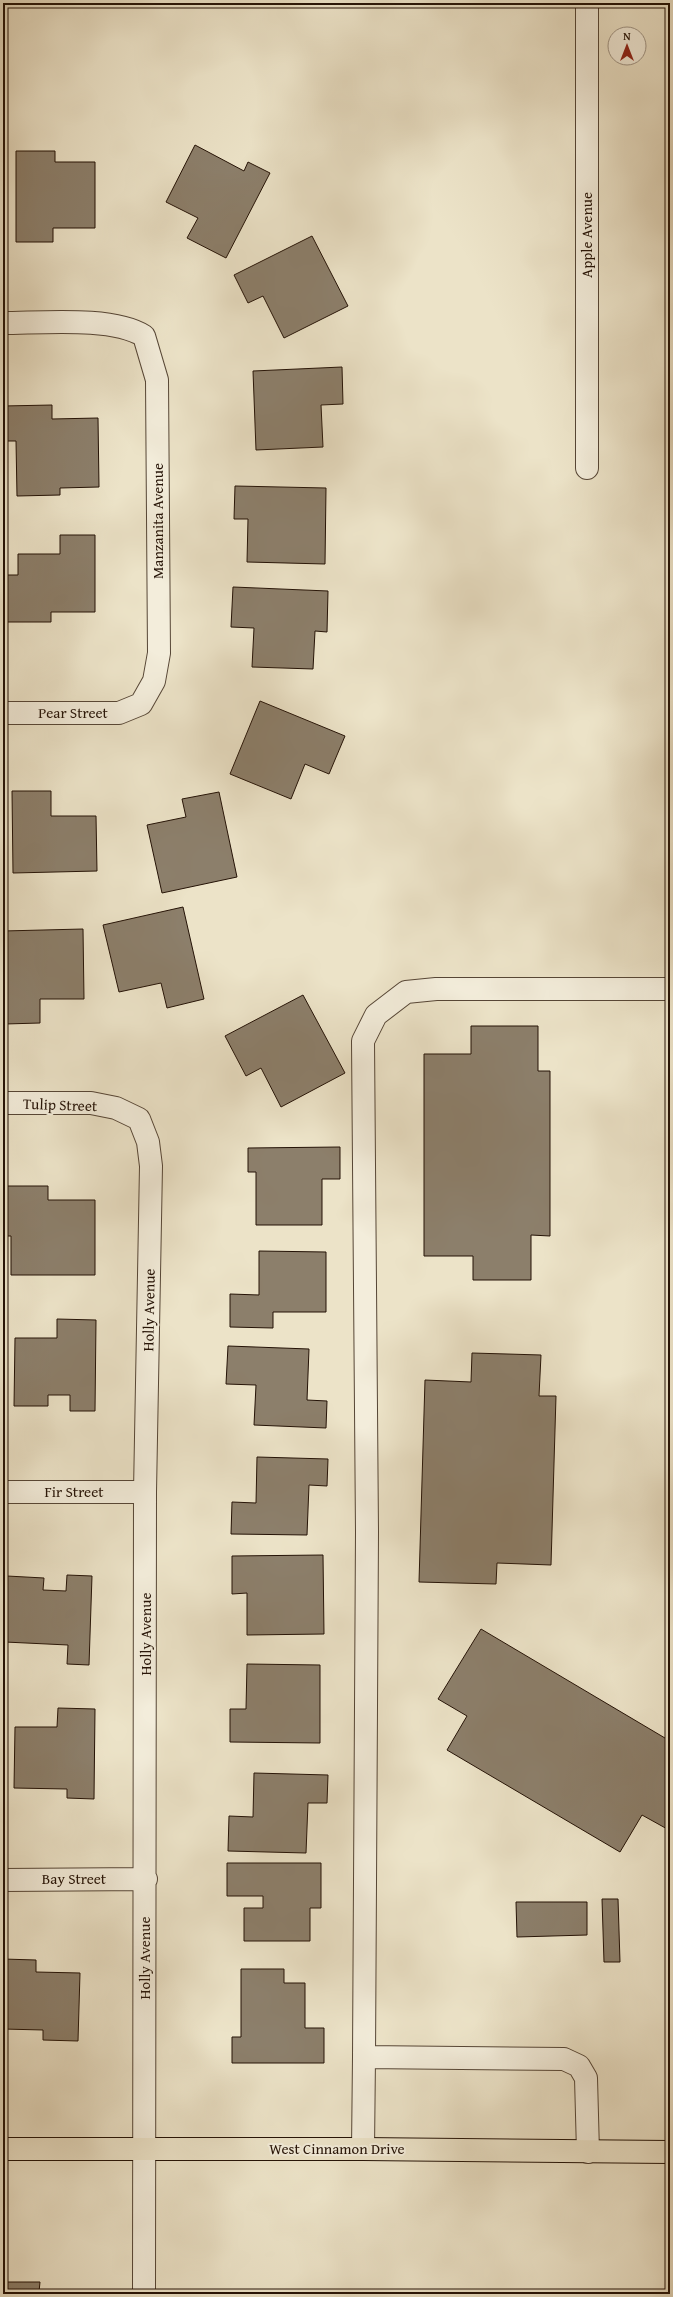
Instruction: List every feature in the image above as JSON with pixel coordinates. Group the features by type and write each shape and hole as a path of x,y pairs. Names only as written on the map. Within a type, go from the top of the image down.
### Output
{"main road":[{"name":"West Cinnamon Drive","path":"3,2150 363,2149 670,2152"}],"street":[{"name":"Apple Avenue","path":"587,3 587,468"},
{"name":"Manzanita Avenue","path":"3,323 98,323 136,330 144,336 157,380 159,653 154,681 141,704"},
{"name":"Pear Street","path":"3,713 119,713 141,704"},
{"path":"363,2149 366,1532 363,1041 376,1015 406,992 436,989 670,989"},
{"name":"Tulip Street","path":"3,1103 91,1103 116,1108 139,1119"},
{"name":"Holly Avenue","path":"139,1119 148,1142 151,1166 145,1492 146,1879 144,2294"},
{"name":"Fir Street","path":"3,1492 145,1492"},
{"name":"Bay Street","path":"3,1880 146,1879"},
{"path":"364,2057 564,2058 579,2066 586,2078 588,2152"}],"building":[{"path":"195,145 244,171 248,162 270,173 226,258 187,238 198,218 166,202"},
{"path":"16,151 55,151 55,162 95,162 95,228 53,228 53,242 16,242"},
{"path":"312,236 348,306 284,338 263,296 248,303 234,275"},
{"path":"342,367 343,404 321,405 323,447 256,450 253,371"},
{"path":"52,405 52,419 98,418 99,487 60,488 60,495 17,496 16,441 3,441 3,406"},
{"path":"235,486 326,488 325,564 247,562 248,519 234,519"},
{"path":"60,535 95,535 95,612 51,612 51,622 3,622 3,575 18,575 18,554 60,554"},
{"path":"233,587 328,591 327,632 315,631 313,669 252,667 254,628 231,627"},
{"path":"260,701 345,736 329,774 305,764 291,799 230,774"},
{"path":"12,791 51,791 51,816 96,816 97,871 13,873"},
{"path":"219,792 237,877 162,893 147,825 186,817 182,799"},
{"path":"183,907 204,999 167,1008 161,983 119,992 103,925"},
{"path":"83,929 84,999 40,999 40,1023 5,1024 3,931"},
{"path":"303,995 345,1073 281,1107 261,1068 246,1076 225,1036"},
{"path":"471,1026 538,1026 538,1071 550,1071 550,1236 531,1235 531,1280 473,1280 473,1256 424,1256 424,1054 471,1054"},
{"path":"340,1147 340,1179 322,1179 322,1225 256,1225 256,1172 248,1172 248,1148"},
{"path":"3,1186 48,1186 48,1200 95,1200 95,1275 11,1275 11,1236 3,1236"},
{"path":"259,1251 326,1252 326,1312 273,1312 273,1328 230,1327 230,1294 259,1295"},
{"path":"57,1319 96,1320 95,1411 70,1411 70,1395 48,1395 48,1406 14,1406 15,1338 57,1338"},
{"path":"228,1346 309,1349 307,1400 327,1401 326,1428 254,1425 256,1385 226,1384"},
{"path":"472,1353 541,1355 539,1396 556,1396 551,1565 497,1563 496,1584 419,1582 425,1380 471,1382"},
{"path":"257,1457 328,1459 327,1486 309,1485 307,1535 231,1534 232,1502 256,1503"},
{"path":"323,1555 324,1634 247,1635 247,1593 232,1594 232,1556"},
{"path":"67,1575 92,1576 89,1665 67,1664 68,1645 5,1642 7,1576 44,1578 43,1590 66,1591"},
{"path":"481,1629 670,1741 669,1830 642,1815 620,1852 447,1750 467,1716 438,1699"},
{"path":"247,1664 320,1665 320,1743 230,1742 230,1709 246,1709"},
{"path":"58,1708 95,1709 94,1799 67,1798 67,1789 14,1788 15,1727 57,1727"},
{"path":"254,1773 328,1775 327,1803 308,1803 306,1853 228,1851 229,1816 253,1817"},
{"path":"227,1863 321,1863 321,1908 310,1908 310,1941 244,1941 244,1908 263,1908 263,1896 227,1896"},
{"path":"602,1899 618,1899 620,1962 604,1962"},
{"path":"516,1902 587,1902 587,1935 517,1937"},
{"path":"3,1959 36,1960 36,1972 80,1973 78,2041 43,2040 43,2030 3,2029"},
{"path":"241,1969 284,1969 284,1983 305,1983 305,2028 324,2028 324,2063 232,2063 232,2037 241,2037"},
{"path":"7,2282 40,2282 39,2292 85,2294 7,2294"},
{"path":"316,2290 396,2291 396,2294 316,2294"},
{"path":"670,2291 670,2294 623,2294 623,2292"},
{"path":"498,2293 498,2294 434,2294"}]}
